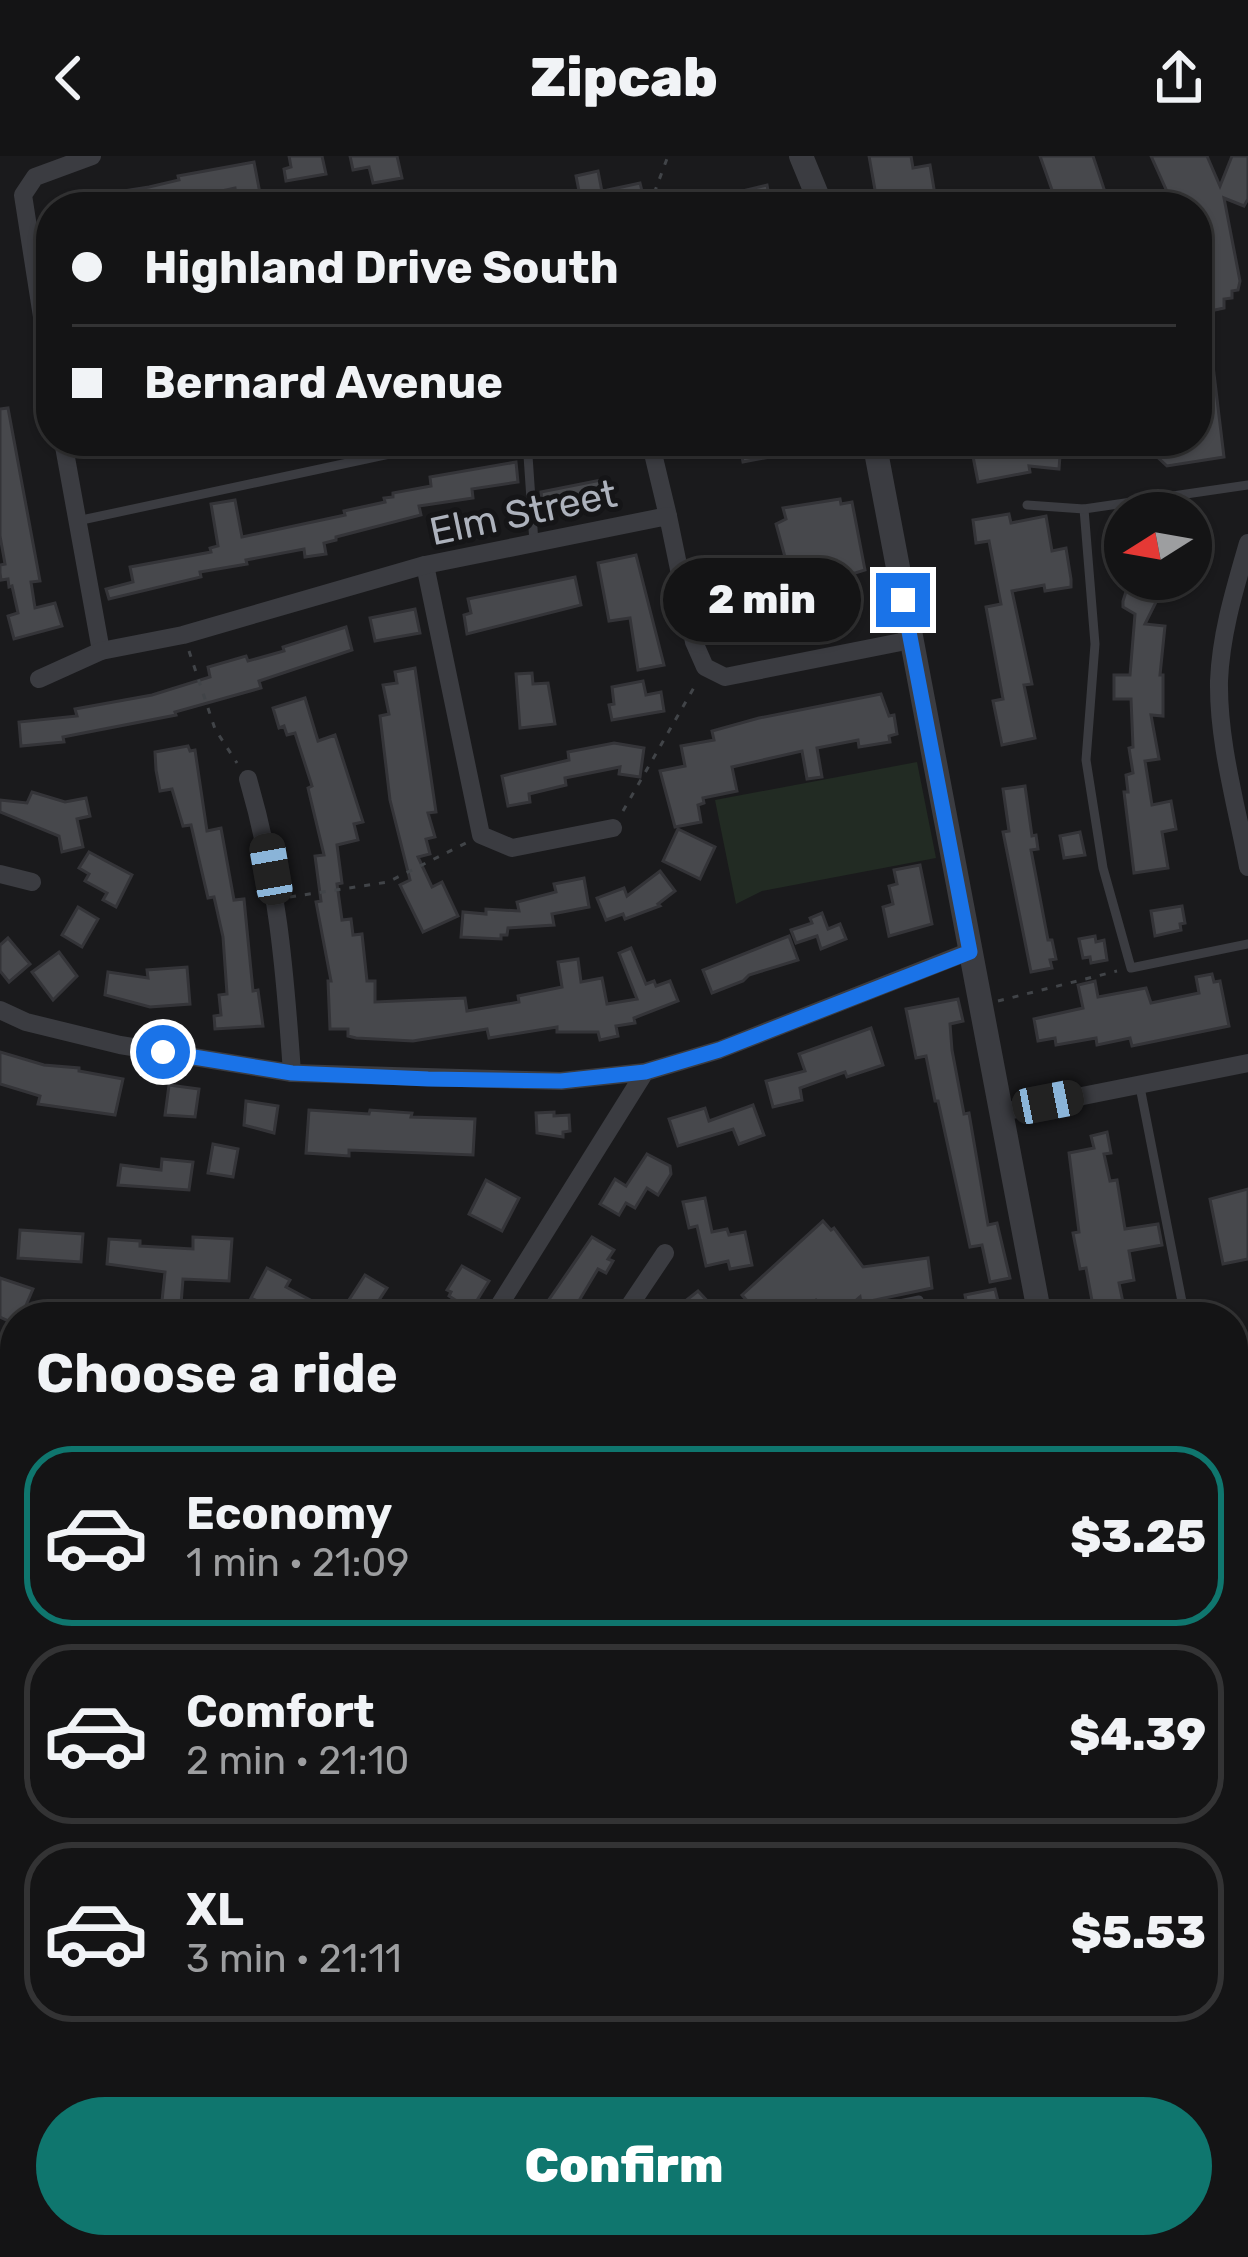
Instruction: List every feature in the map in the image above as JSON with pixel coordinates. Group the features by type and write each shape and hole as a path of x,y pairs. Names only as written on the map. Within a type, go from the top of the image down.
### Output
{"street":[{"path":"36,244 23,195 35,176 92,156"},
{"path":"801,156 816,192"},
{"path":"66,456 100,652"},
{"path":"654,456 668,516"},
{"path":"877,456 1037,1302"},
{"name":"Elm Street","path":"39,679 100,652 183,635 425,565 668,516 694,642 705,667"},
{"path":"1248,543 1224,628 1219,682 1223,737 1248,867"},
{"path":"425,565 481,835 512,848 613,828"},
{"path":"705,667 724,677 911,640"},
{"path":"248,779 266,839 284,941 292,1073"},
{"path":"0,874 32,882"},
{"path":"0,1010 26,1022 120,1045 292,1073 561,1081 645,1072 740,1042 970,952"},
{"path":"1002,1112 1248,1063"},
{"path":"501,1302 645,1072"},
{"path":"632,1302 665,1253"}],"lane":[{"path":"77,521 380,456"},
{"path":"528,456 534,543"},
{"path":"1027,505 1084,509 1248,485"},
{"path":"1084,509 1095,644 1086,760 1103,868 1131,968 1248,944"},
{"path":"1139,1084 1182,1302"},
{"path":"908,1302 919,1300"}],"path":[{"path":"655,192 668,156"},
{"path":"183,635 215,729 248,779"},
{"path":"613,828 705,667"},
{"path":"276,899 388,882 481,835"},
{"path":"980,1006 1131,968"}],"shaded area":[{"path":"917,762 936,858 762,891 736,904 715,800"}],"building":[{"path":"289,156 322,156 326,174 286,181"},
{"path":"350,156 397,156 402,178 373,183 369,167 353,170"},
{"path":"869,156 911,156 913,168 930,165 934,192 875,192"},
{"path":"1040,156 1093,156 1105,192 1053,192"},
{"path":"1151,156 1207,156 1220,186 1232,156 1248,156 1244,206 1224,198 1240,281 1232,298 1224,299 1224,308 1212,311 1212,192 1167,192"},
{"path":"254,162 260,192 236,192 235,188 117,192 179,180 178,176"},
{"path":"598,171 602,192 579,192 576,176"},
{"path":"640,183 642,192 608,192"},
{"path":"767,185 768,192 742,192"},
{"path":"1212,357 1224,457 1167,466 1156,456 1212,456"},
{"path":"8,408 40,581 31,582 35,608 55,603 62,626 14,639 8,616 18,613 12,586 8,579 1,580 0,573 0,565 5,564 0,536 0,409"},
{"path":"742,456 775,456 743,462"},
{"path":"973,456 1060,456 1059,469 1029,466 1030,472 978,482"},
{"path":"516,462 518,482 472,489 473,498 419,506 421,515 336,537 324,543 326,554 305,557 304,549 246,560 247,564 200,572 201,577 109,599 106,589 133,582 130,567 211,552 210,548 218,546 211,504 235,500 242,537 345,515 344,511 385,502 393,493 431,486 430,477"},
{"path":"606,479 610,497 543,507 541,492"},
{"path":"840,499 841,504 852,502 865,570 829,581 828,574 812,577 810,564 788,568 776,524 786,519 783,508"},
{"path":"1009,514 1011,523 1046,516 1052,551 1066,548 1071,587 1045,591 1044,585 1012,591 1032,684 1024,685 1035,738 1002,745 993,701 1003,699 986,607 1001,604 989,541 976,543 973,520"},
{"path":"636,555 664,665 638,670 630,618 609,621 598,563"},
{"path":"575,577 581,605 467,634 468,599"},
{"path":"1157,600 1145,624 1165,626 1160,675 1163,716 1151,715 1159,759 1145,761 1152,805 1171,801 1176,829 1162,832 1168,868 1134,873 1124,792 1128,792 1126,775 1133,773 1131,699 1114,699 1114,675 1130,675 1135,614 1123,607 1123,601"},
{"path":"415,609 420,633 375,641 370,618"},
{"path":"346,627 352,650 259,681 261,688 176,715 63,737 64,742 21,746 19,722 77,716 75,709 152,695 210,677 208,667 284,651 283,647"},
{"path":"415,668 436,812 428,813 435,837 426,839 430,854 418,857 432,887 442,882 458,916 423,932 400,885 410,880 390,800 380,716 389,714 383,685 397,683 395,672"},
{"path":"532,673 533,684 548,683 555,724 520,728 516,674"},
{"path":"643,681 646,695 661,692 664,711 612,720 612,687"},
{"path":"881,694 889,716 894,715 897,734 889,736 890,742 859,747 858,740 817,748 822,777 807,779 802,751 732,767 737,791 703,798 704,803 698,805 701,822 675,827 660,771 685,766 681,746 714,740 712,731 759,718"},
{"path":"305,698 318,741 335,735 363,822 354,824 358,840 337,845 342,883 337,884 342,920 351,919 353,935 362,934 367,981 375,981 375,1002 465,998 467,1011 519,1002 518,996 562,987 558,962 578,959 581,982 602,978 607,1004 637,999 619,953 631,948 646,984 670,981 678,1001 634,1018 635,1023 616,1026 618,1036 600,1040 598,1032 557,1032 557,1027 489,1038 487,1029 413,1041 356,1038 348,1036 348,1029 330,1029 331,981 316,902 321,901 315,856 324,855 308,788 312,786 295,733 287,735 284,726 279,728 273,708"},
{"path":"614,743 644,748 640,777 619,774 620,767 565,778 566,785 529,794 530,802 508,806 502,776 569,760 568,752"},
{"path":"188,746 195,750 207,831 221,828 234,900 244,899 253,991 258,990 263,1026 215,1029 214,1016 221,1015 219,995 227,994 223,937 214,897 208,898 191,825 183,826 172,789 160,791 156,770 155,752"},
{"path":"1025,786 1038,849 1031,850 1056,959 1050,960 1052,968 1031,972 1003,832 1009,831 1003,789"},
{"path":"32,792 65,802 86,798 90,816 77,819 83,847 62,852 59,836 0,812 0,800 27,803"},
{"path":"678,829 715,847 700,879 663,861"},
{"path":"1080,832 1085,855 1064,858 1060,836"},
{"path":"89,852 132,875 116,907 103,900 107,893 85,881 89,874 79,868"},
{"path":"920,865 932,924 889,936 883,907 893,904 889,886 897,884 894,870"},
{"path":"660,871 675,891 660,906 625,919 623,914 606,920 597,898 624,888 627,896"},
{"path":"584,878 589,907 552,914 554,925 508,928 501,939 461,937 463,912 519,911 517,902 556,892 554,884"},
{"path":"1182,906 1185,923 1180,924 1181,930 1155,936 1151,911"},
{"path":"78,907 98,919 82,947 62,935"},
{"path":"822,913 828,929 840,924 846,939 821,949 817,936 796,943 791,930 812,923 810,918"},
{"path":"789,936 798,960 712,993 703,970"},
{"path":"1095,936 1096,942 1104,940 1107,960 1091,963 1090,957 1083,958 1079,939"},
{"path":"8,938 30,964 9,982 0,971 0,945"},
{"path":"59,952 77,976 53,1000 32,972"},
{"path":"187,967 190,1004 150,1007 105,995 108,972 148,978 147,970"},
{"path":"1212,974 1214,982 1220,981 1229,1026 1132,1046 1130,1038 1097,1045 1096,1038 1056,1045 1055,1038 1038,1041 1034,1019 1083,1008 1078,985 1095,981 1098,997 1146,988 1151,1003 1199,993 1196,977"},
{"path":"958,999 963,1021 950,1024 952,1050 964,1114 969,1113 988,1225 997,1223 1010,1278 990,1282 982,1245 970,1247 926,1056 916,1058 906,1009"},
{"path":"871,1028 883,1065 800,1088 802,1100 773,1107 766,1081 805,1071 799,1054"},
{"path":"0,1052 123,1079 115,1115 38,1104 40,1096 0,1084"},
{"path":"169,1085 199,1089 195,1117 165,1115"},
{"path":"246,1101 278,1106 274,1133 244,1125"},
{"path":"753,1105 764,1135 739,1144 733,1129 678,1146 669,1119 705,1108 709,1121"},
{"path":"309,1110 475,1119 473,1155 306,1153"},
{"path":"554,1112 554,1116 569,1115 570,1131 563,1132 563,1137 537,1133 536,1113"},
{"path":"1107,1132 1111,1153 1104,1154 1110,1181 1117,1180 1125,1229 1158,1224 1162,1245 1129,1251 1134,1280 1119,1283 1123,1302 1092,1302 1073,1233 1079,1232 1069,1153 1094,1148 1091,1136"},
{"path":"213,1144 238,1149 233,1177 208,1173"},
{"path":"647,1154 670,1166 671,1174 658,1195 647,1188 635,1208 626,1203 619,1215 600,1204 615,1179 626,1186"},
{"path":"162,1159 193,1162 189,1190 118,1185 121,1165 161,1170"},
{"path":"486,1180 519,1198 502,1231 469,1214"},
{"path":"1248,1189 1248,1259 1223,1264 1210,1199"},
{"path":"705,1198 712,1232 745,1232 752,1265 730,1269 728,1261 706,1266 697,1226 689,1228 683,1202"},
{"path":"823,1221 834,1228 863,1267 928,1258 932,1288 866,1302 860,1297 854,1302 748,1302 742,1295"},
{"path":"20,1230 83,1234 81,1262 18,1258"},
{"path":"193,1237 232,1239 229,1281 183,1279 181,1302 154,1302 162,1301 165,1272 107,1264 109,1239 193,1249"},
{"path":"592,1237 614,1250 606,1273 598,1269 580,1299 584,1302 547,1302"},
{"path":"462,1266 489,1281 476,1302 458,1302 447,1290"},
{"path":"267,1268 290,1280 286,1287 313,1302 256,1302 251,1298"},
{"path":"365,1275 387,1288 378,1302 348,1302"},
{"path":"0,1278 33,1289 27,1302 0,1302"},
{"path":"995,1289 998,1302 966,1302 965,1295"},
{"path":"698,1291 708,1302 684,1302"}],"route":[{"path":"163,1052 292,1073 428,1079 561,1081 645,1072 719,1050 970,952 903,600"}]}
